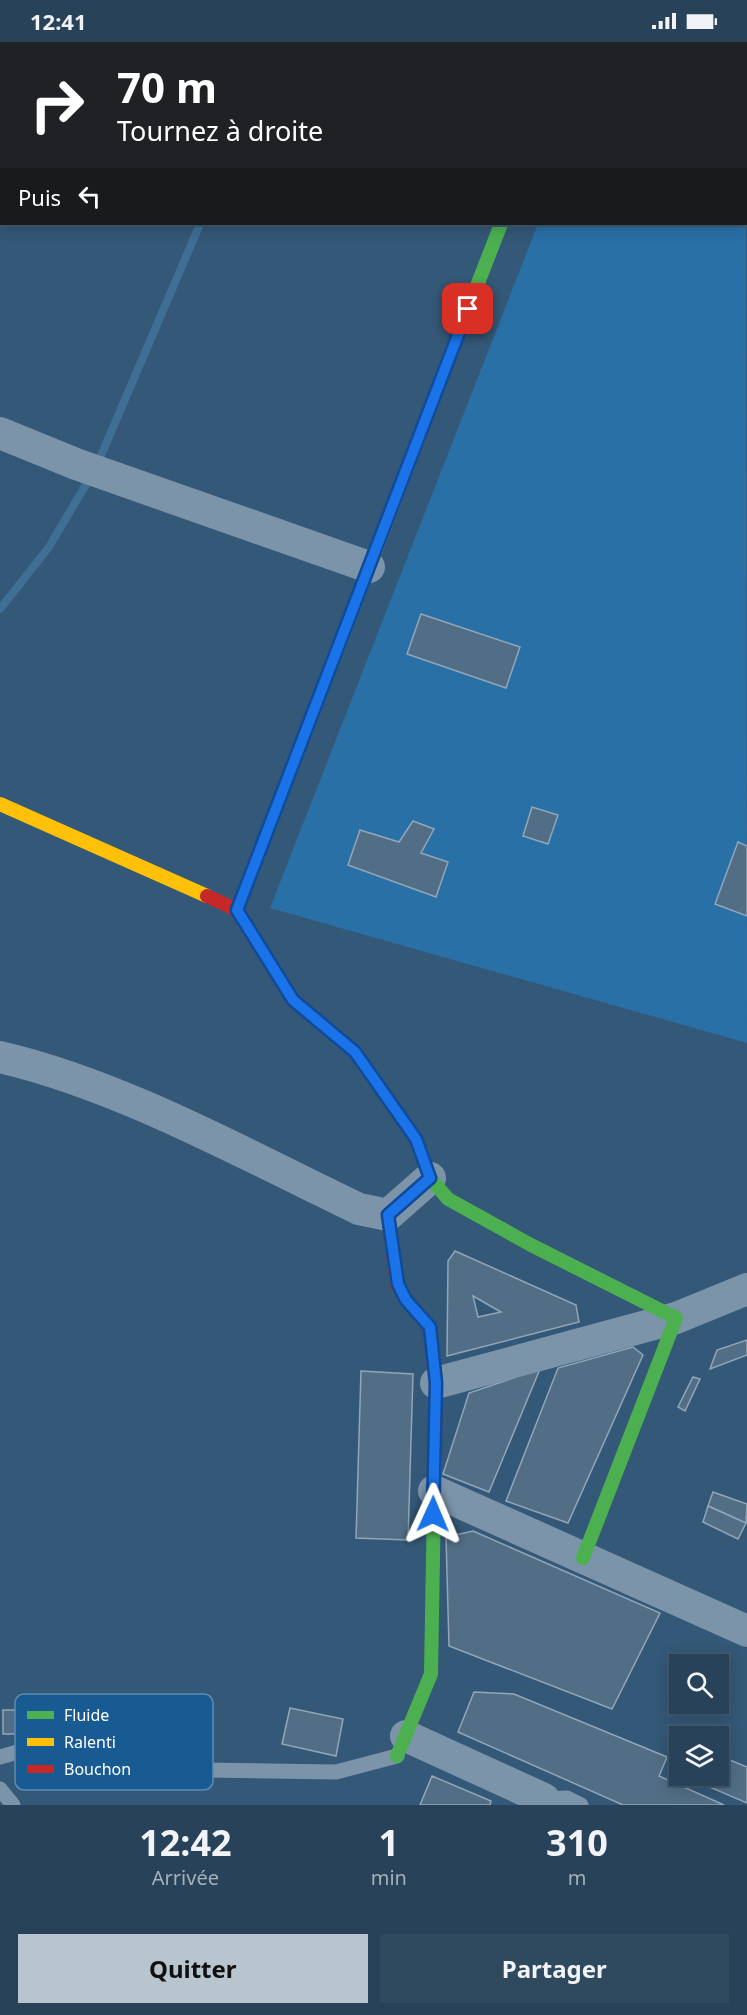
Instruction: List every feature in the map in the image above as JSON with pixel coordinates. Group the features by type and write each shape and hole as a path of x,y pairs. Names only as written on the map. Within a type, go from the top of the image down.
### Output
{"street":[{"path":"237,910 501,225"},
{"path":"0,433 76,464 369,567"},
{"path":"0,804 237,910 293,1000 355,1052 416,1139 430,1178 448,1199 531,1245 676,1318"},
{"path":"0,1057 52,1069 181,1124 359,1209 388,1215"},
{"path":"388,1215 430,1178"},
{"path":"388,1215 398,1284 406,1300 430,1327 436,1383 431,1674 402,1746 543,1802"},
{"path":"436,1383 676,1318 747,1289"},
{"path":"583,1558 676,1318"},
{"path":"434,1491 747,1631"}],"lane":[{"path":"213,1770 336,1772 402,1746"},
{"path":"0,1757 15,1752"},
{"path":"0,1789 13,1805"},
{"path":"543,1802 567,1798 581,1805"}],"shaded area":[{"path":"538,225 746,225 747,1043 270,908"}],"building":[{"path":"421,614 520,647 506,688 407,654"},
{"path":"532,807 558,815 548,844 523,836"},
{"path":"413,821 434,829 421,853 448,862 436,897 348,865 360,830 399,842"},
{"path":"738,842 747,846 747,916 715,904"},
{"path":"455,1251 576,1305 579,1322 447,1356 448,1261","holes":["473,1296 501,1312 478,1317"]},
{"path":"747,1340 747,1355 710,1369 717,1350"},
{"path":"633,1347 643,1355 568,1523 506,1501 558,1368"},
{"path":"540,1369 489,1492 443,1474 469,1393"},
{"path":"361,1371 413,1374 408,1540 356,1538"},
{"path":"693,1377 700,1379 685,1411 678,1407"},
{"path":"713,1492 747,1504 746,1523 708,1506"},
{"path":"708,1506 746,1523 738,1539 703,1522"},
{"path":"473,1531 660,1613 612,1709 449,1646 446,1537"},
{"path":"474,1692 514,1694 667,1757 659,1776 669,1780 669,1786 681,1786 724,1805 623,1805 458,1732"},
{"path":"290,1708 343,1719 336,1756 282,1744"},
{"path":"3,1710 15,1710 15,1734 3,1734"},
{"path":"729,1760 747,1767 747,1803 707,1786 729,1786"},
{"path":"432,1776 491,1801 490,1805 420,1805"}],"waterway":[{"path":"97,465 200,225"},
{"path":"0,609 49,547 91,476"}],"traffic: fast":[{"path":"454,345 501,225"},
{"path":"237,910 369,568"},
{"path":"361,1061 416,1139 430,1178 448,1199 531,1245 676,1318 583,1558"},
{"path":"397,1756 431,1674 435,1442"}],"traffic: slow":[{"path":"369,568 454,345"},
{"path":"0,804 207,896"}],"traffic: jam":[{"path":"207,896 237,910 293,1000 355,1052 361,1061"},
{"path":"388,1215 397,1284 406,1300 430,1327 436,1383 435,1442"}],"route":[{"path":"433,1514 436,1383 430,1327 406,1300 398,1284 388,1215 430,1178 416,1139 355,1052 293,1000 237,910 468,309"}]}
